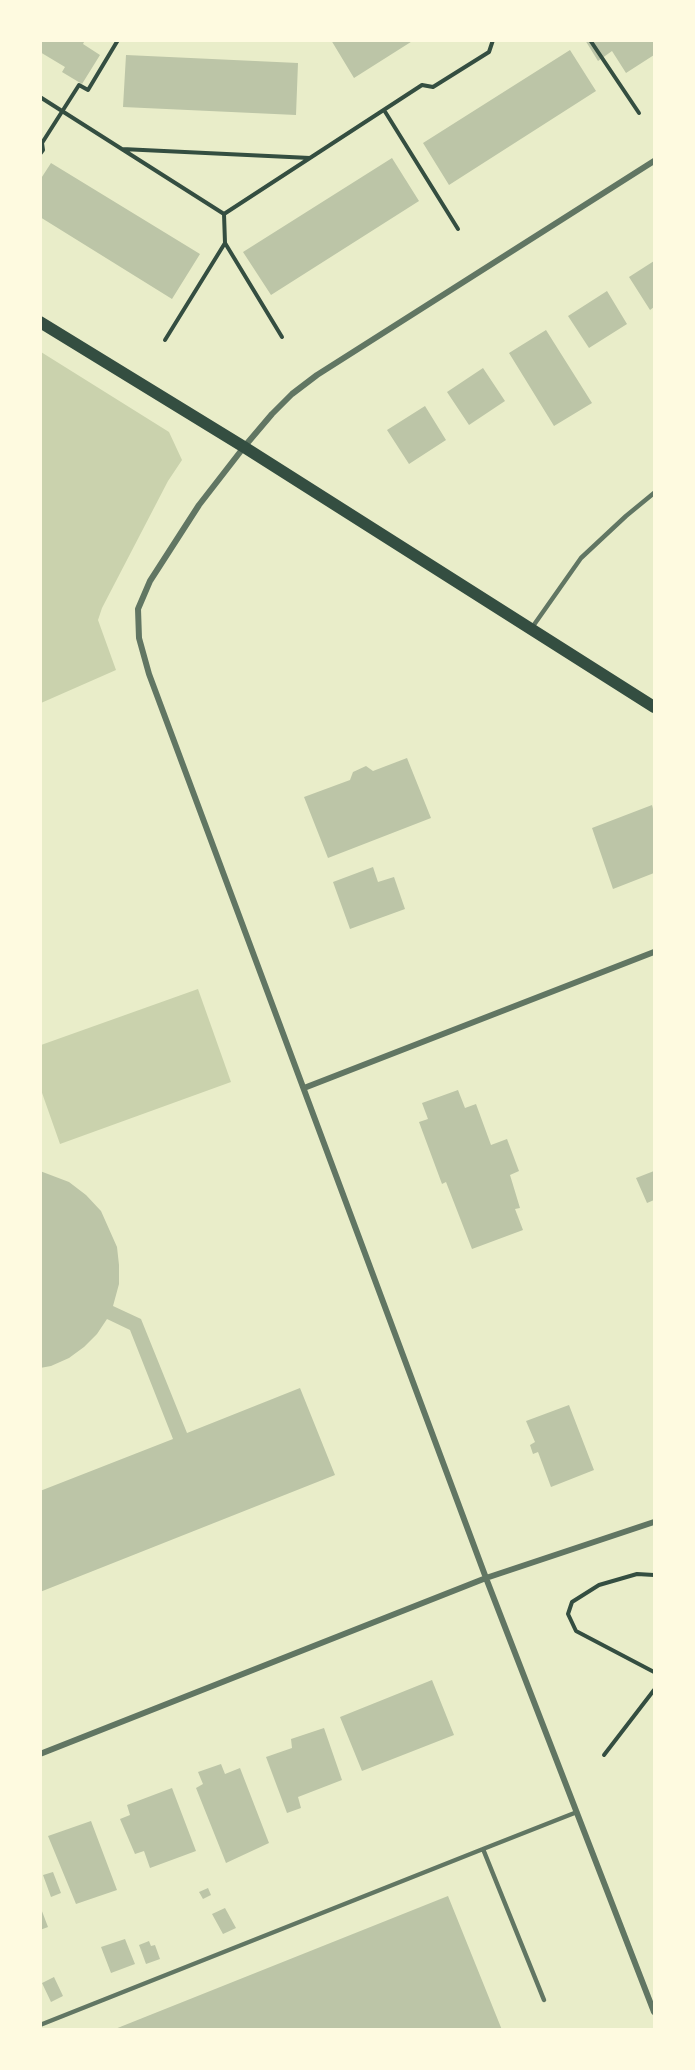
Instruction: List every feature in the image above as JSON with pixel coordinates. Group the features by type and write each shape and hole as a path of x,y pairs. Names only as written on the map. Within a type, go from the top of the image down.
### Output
{"main road":[{"path":"40,322 244,447 654,706"}],"street":[{"path":"654,161 317,375 281,405 244,447 199,505 150,581 138,609 139,638 149,674 486,1578 654,2012"},
{"path":"304,1088 654,952"},
{"path":"40,1754 486,1578 654,1522"}],"lane":[{"path":"531,629 581,558 654,493"},
{"path":"40,2025 577,1812"},
{"path":"483,1849 544,2000"}],"path":[{"path":"40,154 43,150 42,143 79,85 88,90 118,40"},
{"path":"224,214 422,85 433,87 489,52 493,40"},
{"path":"590,40 639,113"},
{"path":"40,97 224,214"},
{"path":"384,110 459,229"},
{"path":"122,149 310,158"},
{"path":"224,214 225,243 282,337"},
{"path":"165,340 225,243"},
{"path":"654,1575 637,1574 599,1585 572,1602 568,1614 576,1631 654,1671"},
{"path":"604,1755 654,1690"}],"green space":[{"path":"41,352 169,432 182,460 168,481 102,608 98,620 116,670 41,703"},
{"path":"198,989 231,1082 60,1144 41,1090 41,1045"}],"building":[{"path":"40,40 85,40 83,44 100,55 82,84 62,72 65,67 40,52"},
{"path":"331,40 414,40 354,78"},
{"path":"585,40 654,40 654,55 626,73 612,51 598,61"},
{"path":"570,50 596,91 449,185 423,143"},
{"path":"126,55 298,63 296,115 123,107"},
{"path":"392,158 419,201 271,295 243,252"},
{"path":"51,163 200,254 172,299 40,217 40,180"},
{"path":"654,261 654,307 650,310 629,277"},
{"path":"607,291 627,324 589,348 568,316"},
{"path":"546,330 592,403 554,426 509,353"},
{"path":"483,368 505,401 469,425 447,392"},
{"path":"425,406 446,440 409,464 387,430"},
{"path":"407,758 431,818 328,858 304,797 350,780 353,772 366,766 373,771"},
{"path":"652,805 654,873 613,889 592,828"},
{"path":"373,867 378,882 394,877 405,909 350,929 333,882"},
{"path":"458,1090 465,1108 476,1104 491,1145 507,1139 519,1171 510,1175 520,1208 515,1209 523,1230 472,1249 446,1182 442,1184 419,1122 428,1119 422,1103"},
{"path":"40,1171 69,1182 101,1211 117,1247 119,1284 113,1306 141,1319 187,1433 300,1388 335,1475 40,1592 40,1491 173,1439 130,1330 107,1319 97,1334 69,1358 40,1368"},
{"path":"654,1171 654,1200 647,1203 636,1178"},
{"path":"569,1405 594,1470 551,1487 538,1452 533,1454 530,1445 535,1442 526,1421"},
{"path":"432,1680 454,1735 362,1771 340,1717"},
{"path":"324,1728 342,1780 298,1797 301,1808 287,1813 266,1757 292,1748 291,1739"},
{"path":"221,1764 225,1774 240,1768 269,1843 226,1863 196,1788 203,1784 198,1772"},
{"path":"172,1788 196,1851 150,1868 144,1851 135,1854 120,1819 130,1815 127,1805"},
{"path":"91,1821 117,1890 76,1904 48,1836"},
{"path":"53,1872 61,1893 51,1897 43,1875"},
{"path":"208,1888 211,1895 203,1899 199,1892"},
{"path":"448,1896 502,2030 115,2030 115,2029"},
{"path":"40,1906 48,1927 40,1930"},
{"path":"225,1908 236,1928 223,1934 212,1914"},
{"path":"125,1939 135,1964 111,1973 101,1947"},
{"path":"149,1941 151,1946 155,1945 160,1959 146,1964 139,1945"},
{"path":"54,1977 63,1996 51,2002 42,1983"}]}
